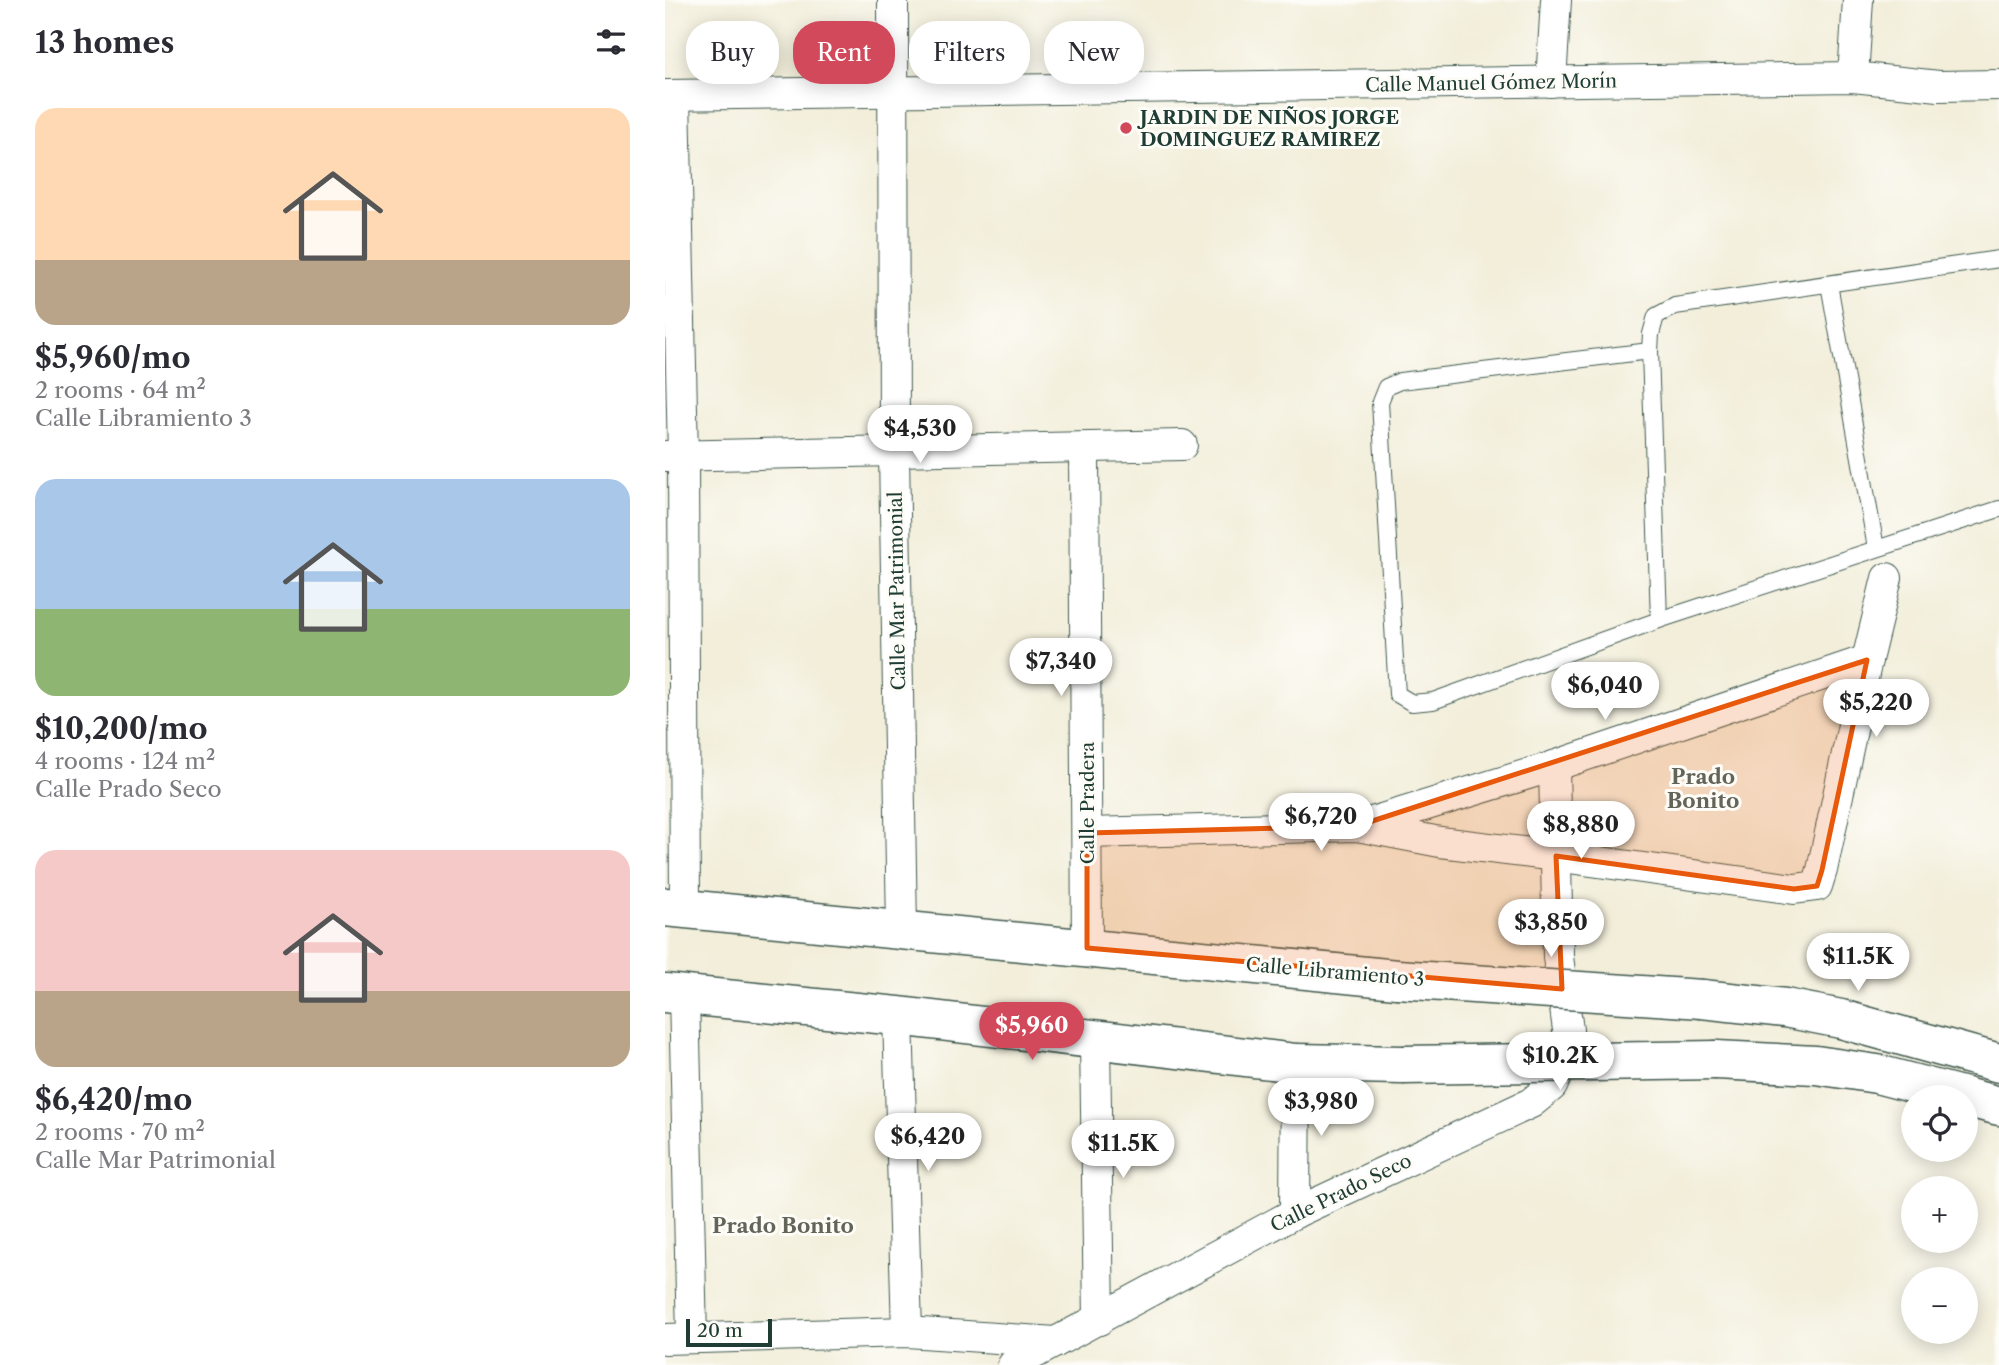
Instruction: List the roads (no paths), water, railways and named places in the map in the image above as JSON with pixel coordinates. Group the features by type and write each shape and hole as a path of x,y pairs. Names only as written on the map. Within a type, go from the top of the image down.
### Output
{"street":[{"name":"Calle Mar Patrimonial","path":"893,0 894,453 902,930"},
{"path":"1551,82 1556,0"},
{"path":"1853,77 1859,0"},
{"name":"Calle Manuel Gómez Morín","path":"670,95 1853,77 1939,86 1999,85"},
{"path":"670,95 675,908"},
{"path":"674,456 1182,445"},
{"name":"Calle Pradera","path":"1084,449 1087,948"},
{"path":"1087,833 1357,827 1440,842 1794,889 1817,886 1887,578"},
{"path":"1357,827 1555,766 1867,660"},
{"name":"Calle Prado Seco","path":"1013,1365 1295,1213 1531,1103 1552,1086 1566,1055 1569,1031 1558,957 1555,766"},
{"name":"Calle Libramiento 3","path":"675,908 1397,979 1702,999 1785,1008 1841,1019 1999,1063"},
{"path":"1056,1342 907,1332 678,1338 675,994 898,1016 1296,1063 1403,1065 1716,1060 1816,1065 1877,1074 1919,1085"},
{"path":"898,1016 907,1332"},
{"path":"1095,1040 1099,1320"},
{"path":"1295,1213 1296,1063"},
{"path":"1978,1100 1999,1106"}],"lane":[{"path":"1659,621 1650,351 1656,316 1675,306 1999,259"},
{"path":"1829,284 1876,548"},
{"path":"1650,351 1400,381 1386,387 1380,402 1397,694 1412,703 1433,701 1659,621 1999,509"}],"place":[{"name":"JARDIN DE NIÑOS JORGE DOMINGUEZ RAMIREZ","path":"1126,128"}],"district":[{"name":"Prado Bonito","path":"1703,788"},
{"name":"Prado Bonito","path":"783,1225"}]}
